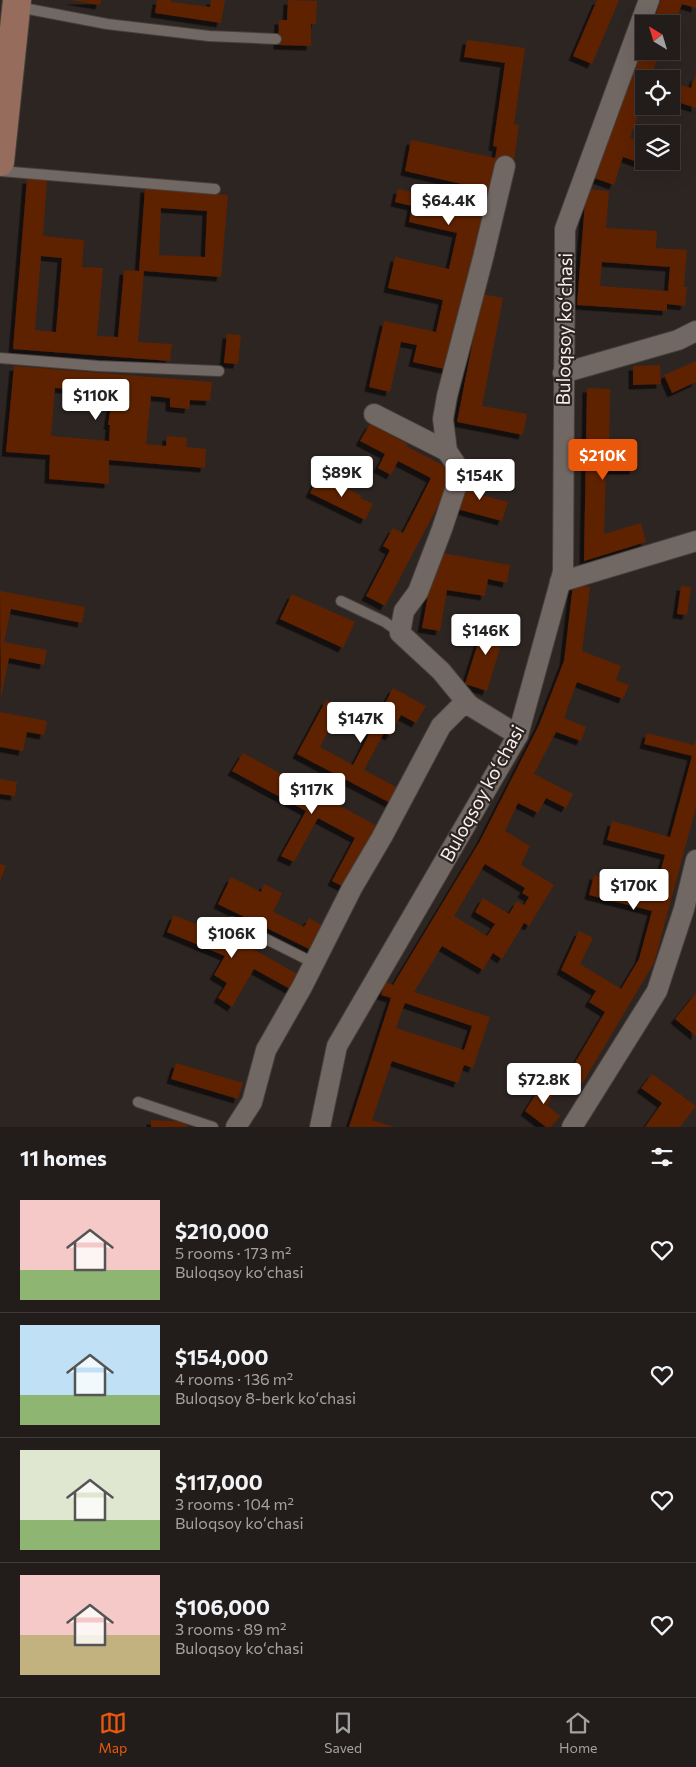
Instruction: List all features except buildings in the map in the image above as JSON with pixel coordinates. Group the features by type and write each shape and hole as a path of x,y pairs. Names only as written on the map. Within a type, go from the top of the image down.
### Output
{"street":[{"name":"Buloqsoy koʻchasi","path":"320,1127 338,1046 518,735 563,572 565,229 650,0"},
{"path":"0,162 17,3"},
{"path":"447,452 443,420 447,396 505,166"},
{"path":"563,373 678,340 696,331"},
{"path":"374,414 447,452 461,472 418,592 404,611 400,633 441,671 469,705 518,735"},
{"path":"560,582 696,541"},
{"path":"236,1127 252,1102 266,1050 314,963 352,888 442,726 460,707 469,705"},
{"path":"572,1127 657,991 684,909 696,860"}],"lane":[{"path":"17,3 106,24 210,36 276,39"},
{"path":"0,172 215,189"},
{"path":"0,358 98,366 219,371"},
{"path":"341,602 385,622 400,633"},
{"path":"232,922 314,963"},
{"path":"138,1102 213,1127"}]}
